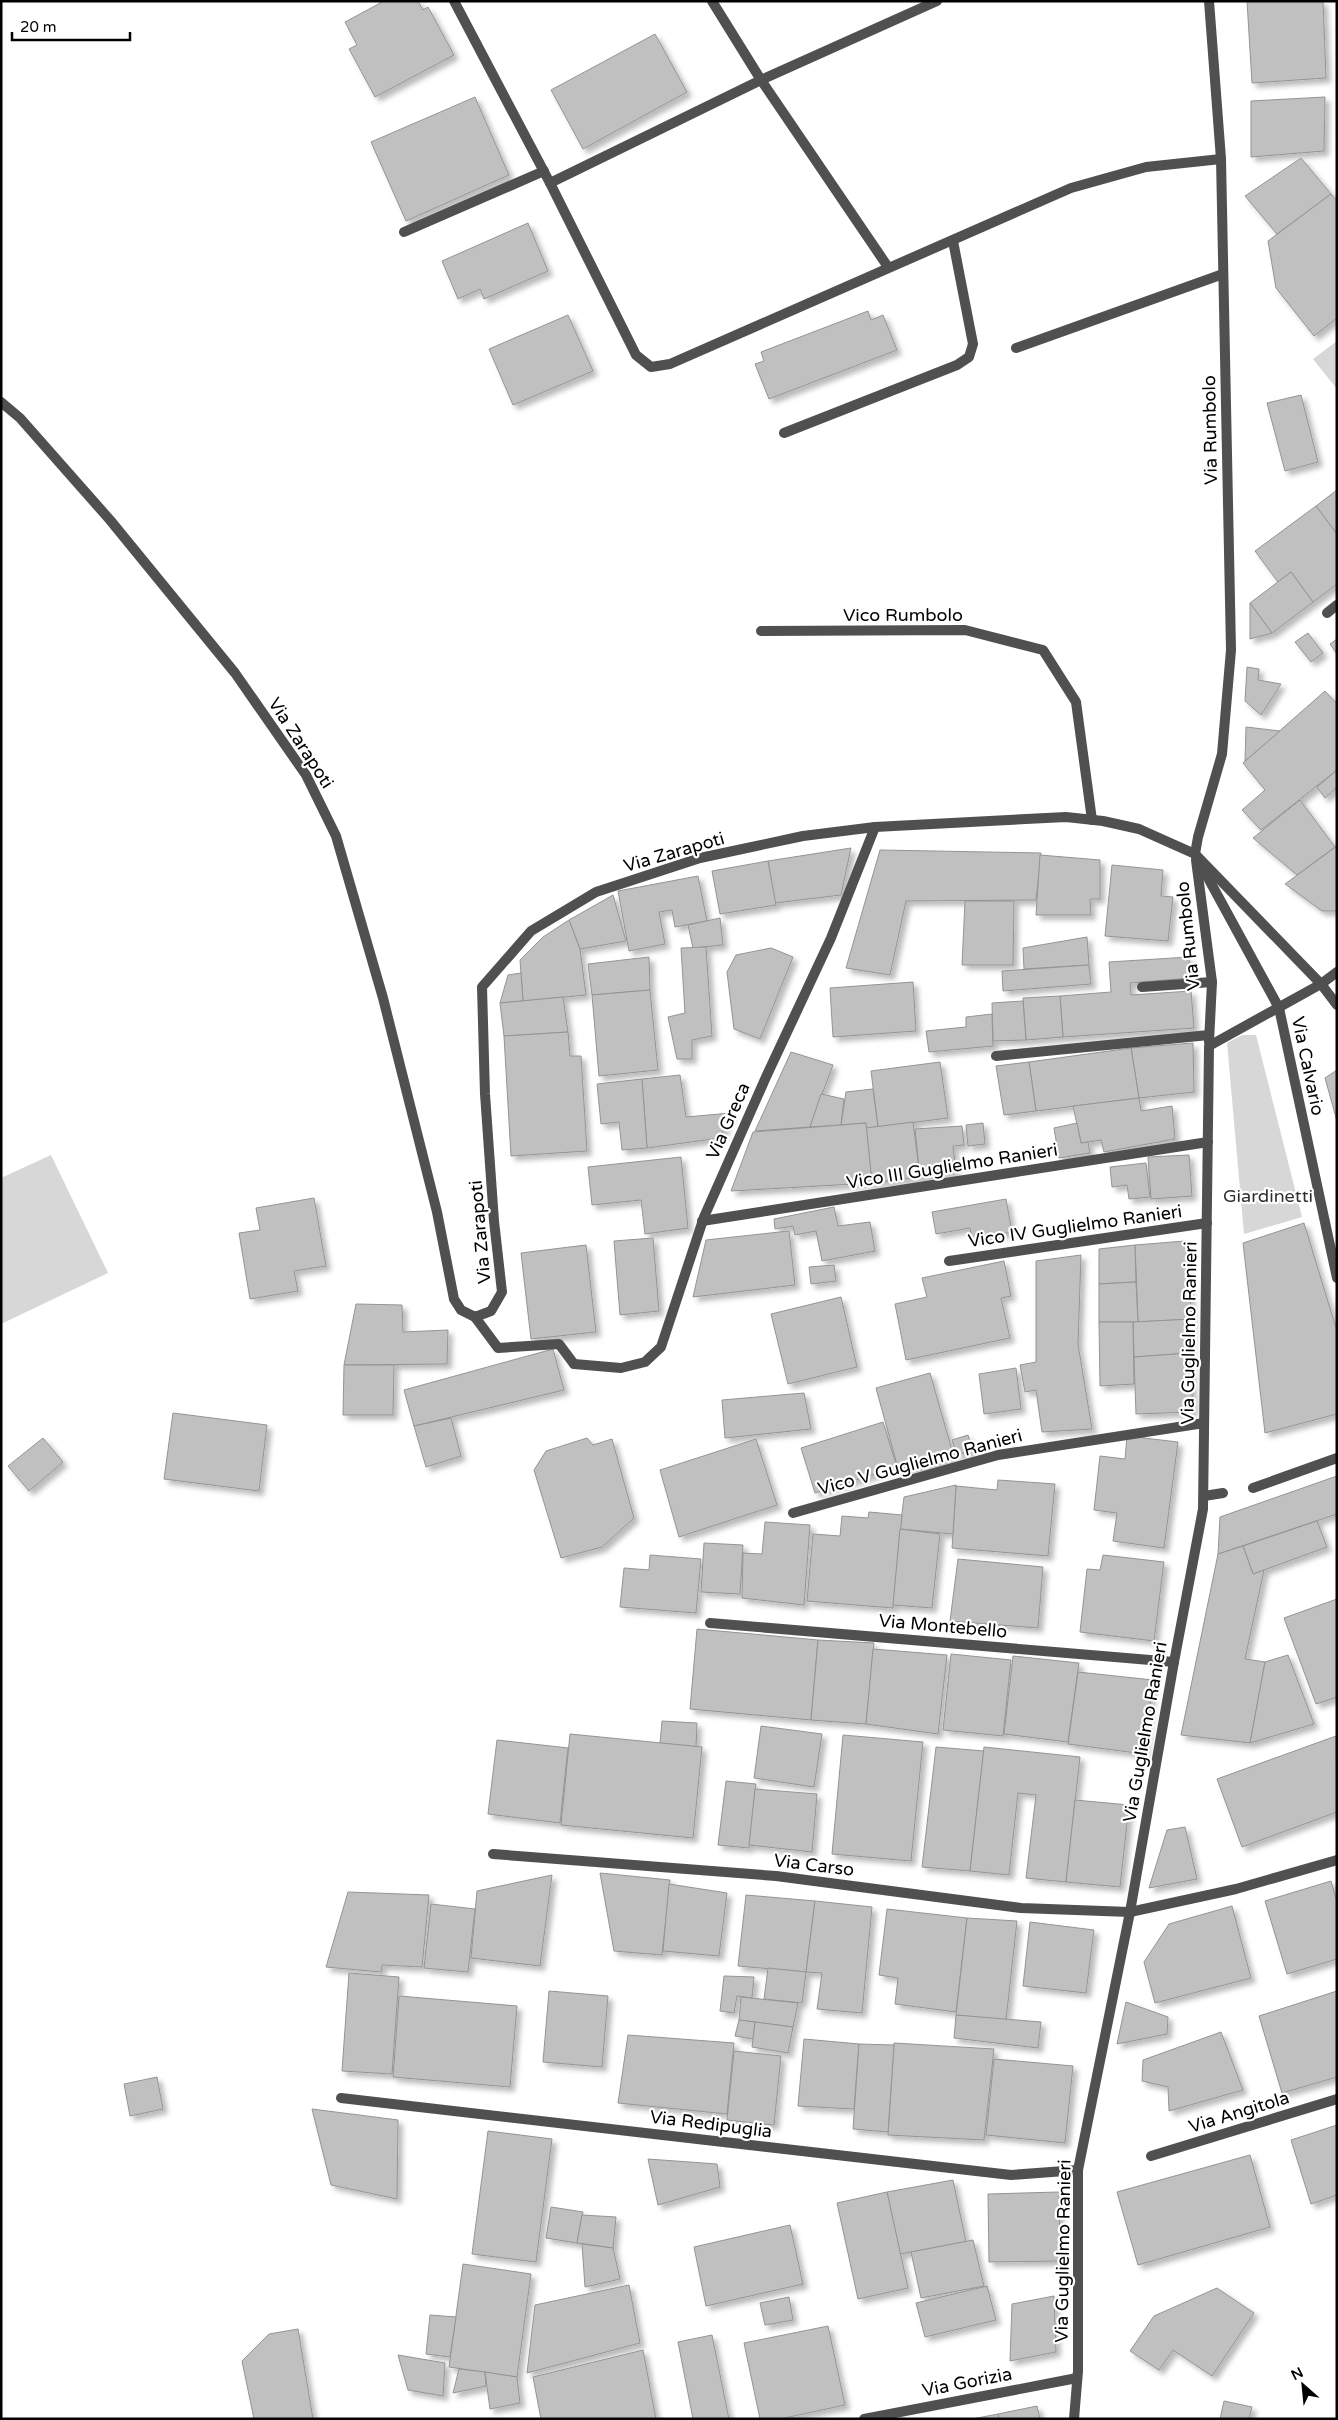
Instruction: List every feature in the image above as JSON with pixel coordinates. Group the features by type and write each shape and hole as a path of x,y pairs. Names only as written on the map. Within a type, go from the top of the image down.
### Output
{"street":[{"path":"454,1 544,171 636,355 651,367 670,364 888,267 953,242 1071,188 1146,167 1221,159"},
{"path":"712,1 761,80 888,267"},
{"path":"550,183 761,80 937,1"},
{"name":"Via Rumbolo","path":"1209,1 1221,159 1231,650 1222,754 1198,837 1195,854 1212,982 1209,1040"},
{"path":"404,232 544,171"},
{"path":"784,433 926,379 957,365 969,357 973,344 953,242"},
{"path":"1016,348 1223,274"},
{"name":"Via Zarapoti","path":"1,402 20,418 141,558 235,673 306,775 336,836 383,998 437,1212 454,1299 461,1310 475,1317 491,1311 502,1292 494,1221 485,1094 482,987 531,931 596,892 700,858 804,836 875,828 1066,817 1092,820 1154,834 1195,854"},
{"path":"1327,613 1337,605"},
{"name":"Vico Rumbolo","path":"761,631 965,630 1043,650 1076,702 1092,820"},
{"name":"Via Greca","path":"475,1317 498,1348 559,1344 574,1364 620,1368 645,1362 661,1347 702,1221 766,1076 831,938 875,828"},
{"name":"Via Rumbolo","path":"1195,854 1321,984 1337,1006"},
{"name":"Via Rumbolo","path":"1195,854 1279,1008"},
{"path":"996,1056 1209,1040 1279,1008 1321,984 1337,972"},
{"path":"1142,987 1212,982"},
{"name":"Via Calvario","path":"1279,1008 1337,1278"},
{"name":"Via Guglielmo Ranieri","path":"1074,2419 1077,2378 1078,2170 1130,1912 1174,1662 1204,1509 1209,1040"},
{"name":"Vico III Guglielmo Ranieri","path":"702,1221 1208,1142"},
{"name":"Vico IV Guglielmo Ranieri","path":"949,1261 1206,1223"},
{"name":"Vico V Guglielmo Ranieri","path":"793,1513 998,1455 1204,1423"},
{"path":"1253,1488 1337,1458"},
{"path":"1204,1496 1223,1493"},
{"name":"Via Montebello","path":"710,1623 1174,1662"},
{"name":"Via Carso","path":"493,1854 776,1876 1020,1908 1130,1912 1236,1889 1337,1860"},
{"name":"Via Redipuglia","path":"341,2098 1011,2175 1078,2170"},
{"name":"Via Angitola","path":"1151,2156 1337,2099"},
{"name":"Via Gorizia","path":"864,2419 1077,2378"}],"green space":[{"path":"1337,341 1337,389 1313,359"},
{"name":"Giardinetti","path":"1242,1035 1256,1035 1302,1217 1244,1234 1227,1043"},
{"path":"51,1155 108,1273 1,1324 1,1178"}],"building":[{"path":"384,1 418,1 423,10 428,7 454,55 375,97 349,49 357,45 345,22"},
{"path":"1247,1 1323,1 1326,78 1252,83"},
{"path":"655,34 687,92 583,149 551,90"},
{"path":"475,97 509,175 406,221 371,142"},
{"path":"1325,97 1324,151 1251,157 1251,101"},
{"path":"1301,158 1331,194 1277,234 1245,196"},
{"path":"1331,194 1337,201 1337,318 1314,336 1276,288 1268,241"},
{"path":"528,223 548,271 484,299 480,289 458,299 442,261"},
{"path":"868,311 871,320 883,315 897,350 769,399 755,364 764,361 761,352"},
{"path":"568,315 593,371 513,405 489,349"},
{"path":"1301,395 1318,462 1285,471 1267,403"},
{"path":"1337,490 1337,534 1316,506"},
{"path":"1316,506 1337,534 1337,584 1313,602 1291,572 1278,582 1255,551"},
{"path":"1291,572 1313,602 1272,633 1250,603"},
{"path":"1250,603 1272,633 1250,639"},
{"path":"1308,633 1323,653 1311,662 1295,642"},
{"path":"1337,639 1337,654 1330,644"},
{"path":"1247,667 1259,669 1258,680 1281,684 1261,715 1245,701"},
{"path":"1325,691 1337,704 1337,770 1261,830 1242,810 1265,790 1243,763"},
{"path":"1246,727 1280,731 1245,761"},
{"path":"1337,770 1337,787 1325,798 1317,787"},
{"path":"1300,800 1335,847 1297,875 1253,838"},
{"path":"1337,846 1337,911 1322,911 1285,884"},
{"path":"851,848 841,895 775,903 768,861"},
{"path":"880,850 1041,853 1036,900 906,901 890,975 846,968"},
{"path":"1040,855 1100,860 1100,899 1090,899 1091,915 1036,915"},
{"path":"768,861 776,905 720,914 712,871"},
{"path":"1112,865 1163,870 1161,896 1173,897 1168,941 1105,936"},
{"path":"698,876 707,921 675,927 672,910 659,912 665,944 629,951 618,891"},
{"path":"613,895 626,941 580,949 569,920"},
{"path":"965,901 1014,901 1013,965 962,965"},
{"path":"720,918 723,945 693,948 688,925"},
{"path":"569,920 580,949 586,995 523,1001 520,960 543,937"},
{"path":"1087,937 1089,965 1024,969 1023,948"},
{"path":"706,947 712,1036 692,1040 692,1059 677,1059 668,1017 685,1013 681,948"},
{"path":"771,948 793,957 760,1039 734,1029 727,972 736,955"},
{"path":"649,957 650,990 592,995 588,964"},
{"path":"1189,957 1190,978 1130,983 1131,995 1191,991 1194,1028 1063,1037 1060,996 1111,992 1109,962"},
{"path":"1089,965 1091,984 1003,991 1002,971"},
{"path":"521,973 523,1001 500,1003 508,975"},
{"path":"913,982 916,1031 833,1037 830,988"},
{"path":"650,990 658,1070 599,1076 592,995"},
{"path":"1060,996 1063,1037 1026,1040 1023,998"},
{"path":"563,997 568,1032 504,1036 500,1003"},
{"path":"1023,1001 1026,1040 993,1041 992,1003"},
{"path":"992,1014 993,1046 929,1052 926,1031 966,1027 966,1017"},
{"path":"568,1032 570,1056 581,1056 587,1151 511,1156 504,1036"},
{"path":"1193,1043 1194,1092 1139,1098 1131,1048"},
{"path":"1131,1048 1139,1098 1036,1111 1029,1062"},
{"path":"791,1052 833,1065 810,1127 755,1131"},
{"path":"940,1062 948,1118 878,1127 871,1071"},
{"path":"1029,1062 1036,1111 1004,1115 996,1066"},
{"path":"1337,1070 1337,1121 1325,1078"},
{"path":"680,1075 686,1117 731,1113 720,1138 647,1148 642,1079"},
{"path":"642,1079 647,1148 622,1150 619,1122 601,1124 597,1084"},
{"path":"873,1089 878,1127 866,1128 866,1123 841,1125 846,1092"},
{"path":"821,1094 844,1099 841,1125 810,1127"},
{"path":"1139,1098 1141,1111 1172,1106 1175,1139 1104,1152 1101,1140 1081,1143 1073,1106"},
{"path":"913,1122 920,1177 872,1183 866,1128"},
{"path":"866,1123 872,1183 731,1191 753,1132"},
{"path":"983,1123 985,1144 968,1146 966,1125"},
{"path":"1077,1123 1081,1143 1088,1142 1090,1153 1059,1158 1054,1128"},
{"path":"962,1126 964,1145 953,1146 956,1171 920,1177 915,1129"},
{"path":"1189,1155 1192,1196 1151,1199 1148,1157"},
{"path":"681,1157 688,1228 645,1234 641,1200 592,1205 588,1167"},
{"path":"1146,1163 1150,1197 1129,1199 1127,1185 1112,1187 1110,1167"},
{"path":"314,1198 326,1266 294,1271 298,1291 250,1299 239,1233 260,1230 256,1208"},
{"path":"1006,1199 1012,1232 972,1239 970,1228 936,1234 932,1212"},
{"path":"834,1207 838,1226 870,1222 875,1251 822,1261 816,1231 795,1235 793,1226 775,1229 774,1219"},
{"path":"1304,1223 1337,1331 1337,1414 1265,1433 1243,1243"},
{"path":"789,1231 795,1285 693,1297 706,1240"},
{"path":"653,1238 659,1311 620,1315 614,1241"},
{"path":"1185,1241 1192,1319 1138,1322 1135,1245"},
{"path":"586,1245 596,1332 531,1339 521,1253"},
{"path":"1135,1245 1136,1282 1099,1284 1099,1249"},
{"path":"1081,1255 1078,1344 1092,1429 1042,1432 1036,1390 1025,1392 1020,1365 1036,1362 1036,1261"},
{"path":"1004,1261 1011,1296 1001,1298 1010,1338 906,1360 895,1304 927,1297 922,1278"},
{"path":"834,1265 836,1281 811,1284 809,1267"},
{"path":"1136,1282 1138,1322 1099,1322 1099,1284"},
{"path":"841,1297 857,1367 788,1384 771,1314"},
{"path":"356,1304 402,1305 403,1332 448,1330 447,1364 344,1365"},
{"path":"1192,1319 1190,1353 1134,1357 1133,1322"},
{"path":"1099,1322 1133,1322 1134,1384 1100,1386"},
{"path":"553,1349 564,1390 414,1426 404,1390"},
{"path":"1190,1353 1193,1412 1136,1414 1134,1357"},
{"path":"344,1365 394,1365 393,1415 343,1415"},
{"path":"1016,1368 1021,1409 984,1414 979,1374"},
{"path":"930,1373 954,1457 899,1472 876,1388"},
{"path":"804,1393 811,1429 725,1438 722,1400"},
{"path":"173,1413 267,1425 259,1491 164,1479"},
{"path":"451,1418 461,1456 426,1467 414,1426"},
{"path":"883,1422 897,1467 815,1493 801,1448"},
{"path":"968,1435 973,1450 957,1455 952,1440"},
{"path":"1127,1436 1178,1442 1164,1548 1113,1541 1117,1513 1094,1510 1100,1456 1125,1459"},
{"path":"43,1438 63,1462 29,1491 8,1466"},
{"path":"587,1438 593,1445 612,1439 634,1518 602,1547 561,1558 534,1470 546,1451"},
{"path":"756,1439 777,1505 679,1537 660,1470"},
{"path":"1337,1476 1337,1514 1218,1554 1220,1517"},
{"path":"998,1480 1055,1484 1048,1556 952,1548 956,1486 997,1490"},
{"path":"956,1485 953,1534 900,1529 904,1497"},
{"path":"869,1512 902,1515 893,1608 807,1601 813,1534 840,1536 842,1516 868,1518"},
{"path":"1317,1521 1327,1547 1253,1574 1243,1546"},
{"path":"765,1522 810,1525 804,1605 742,1598 743,1553 762,1554"},
{"path":"900,1529 940,1534 932,1608 893,1605"},
{"path":"704,1543 743,1545 740,1594 701,1592"},
{"path":"1243,1546 1253,1574 1264,1570 1245,1659 1265,1662 1250,1743 1181,1735 1218,1554"},
{"path":"650,1555 701,1559 696,1613 620,1607 624,1568 649,1570"},
{"path":"1103,1555 1164,1562 1154,1641 1080,1632 1087,1569 1100,1570"},
{"path":"958,1559 1043,1567 1038,1628 950,1621"},
{"path":"1337,1599 1337,1697 1316,1704 1284,1618"},
{"path":"697,1629 818,1640 811,1720 690,1709"},
{"path":"818,1640 874,1643 866,1724 811,1720"},
{"path":"873,1649 947,1655 938,1734 866,1724"},
{"path":"951,1654 1011,1660 1003,1736 943,1730"},
{"path":"1288,1655 1314,1724 1250,1743 1265,1662"},
{"path":"1013,1656 1079,1663 1068,1742 1004,1734"},
{"path":"1078,1672 1153,1680 1144,1754 1068,1744"},
{"path":"662,1721 697,1723 696,1747 660,1743"},
{"path":"761,1726 822,1734 814,1787 754,1778"},
{"path":"570,1734 702,1747 693,1838 561,1825"},
{"path":"843,1735 923,1742 911,1861 832,1854"},
{"path":"1336,1736 1337,1812 1242,1847 1217,1779"},
{"path":"497,1740 568,1748 560,1823 488,1814"},
{"path":"936,1747 984,1751 970,1871 922,1867"},
{"path":"984,1747 1080,1757 1066,1882 1026,1878 1036,1795 1018,1793 1009,1875 970,1871"},
{"path":"726,1781 756,1784 749,1848 718,1845"},
{"path":"755,1789 817,1794 812,1852 749,1845"},
{"path":"1075,1800 1129,1805 1120,1887 1066,1882"},
{"path":"1185,1827 1197,1879 1149,1888 1167,1830"},
{"path":"600,1873 670,1880 662,1955 614,1951"},
{"path":"552,1875 540,1966 471,1958 477,1891"},
{"path":"1331,1881 1337,1902 1337,1959 1287,1974 1265,1901"},
{"path":"669,1884 727,1893 719,1956 663,1951"},
{"path":"348,1892 429,1895 422,1967 382,1965 381,1972 326,1967"},
{"path":"746,1895 815,1901 806,1972 738,1966"},
{"path":"815,1901 872,1907 862,2013 817,2009 822,1973 806,1972"},
{"path":"431,1904 475,1909 468,1972 424,1968"},
{"path":"1232,1906 1251,1978 1155,2003 1144,1962 1169,1924"},
{"path":"887,1909 967,1918 956,2012 895,2004 898,1978 879,1975"},
{"path":"967,1918 1017,1921 1006,2020 956,2015"},
{"path":"1030,1922 1094,1930 1086,1993 1023,1986"},
{"path":"768,1968 806,1972 802,2003 764,1999"},
{"path":"349,1973 399,1977 392,2074 342,2071"},
{"path":"724,1976 754,1977 752,1998 737,1996 734,2013 720,2011"},
{"path":"549,1991 608,1996 602,2067 543,2062"},
{"path":"1337,1991 1337,2077 1282,2093 1259,2016"},
{"path":"399,1996 517,2006 510,2087 393,2077"},
{"path":"741,1997 798,2003 793,2027 739,2020"},
{"path":"1126,2002 1168,2017 1167,2034 1117,2044"},
{"path":"956,2015 1041,2022 1038,2048 954,2038"},
{"path":"739,2020 755,2022 753,2039 735,2036"},
{"path":"755,2022 793,2027 788,2053 752,2047"},
{"path":"1221,2032 1243,2090 1169,2111 1168,2087 1142,2081 1143,2060"},
{"path":"628,2035 734,2043 727,2114 618,2103"},
{"path":"804,2039 859,2044 854,2109 798,2106"},
{"path":"894,2043 994,2049 984,2140 888,2135"},
{"path":"859,2044 894,2045 888,2132 853,2129"},
{"path":"734,2051 781,2056 774,2125 727,2120"},
{"path":"994,2059 1073,2066 1065,2143 986,2135"},
{"path":"157,2077 163,2109 130,2116 124,2084"},
{"path":"312,2109 398,2120 397,2199 331,2185"},
{"path":"1337,2125 1337,2195 1311,2204 1291,2140"},
{"path":"488,2131 552,2139 536,2262 472,2254"},
{"path":"1250,2155 1270,2227 1138,2265 1117,2192"},
{"path":"648,2159 717,2164 720,2187 658,2205"},
{"path":"953,2180 966,2242 900,2254 887,2192"},
{"path":"887,2192 908,2288 858,2299 837,2203"},
{"path":"1059,2192 1060,2261 989,2262 988,2194"},
{"path":"551,2207 583,2212 577,2243 546,2238"},
{"path":"582,2215 616,2217 613,2248 577,2243"},
{"path":"790,2225 803,2284 706,2306 694,2247"},
{"path":"973,2240 984,2286 921,2298 911,2252"},
{"path":"582,2244 613,2248 620,2279 585,2287"},
{"path":"463,2264 531,2274 517,2377 449,2367"},
{"path":"629,2285 640,2343 527,2373 535,2305"},
{"path":"987,2286 996,2320 925,2337 916,2303"},
{"path":"1217,2288 1254,2313 1212,2376 1173,2350 1159,2370 1130,2351 1154,2316"},
{"path":"1054,2296 1056,2352 1010,2361 1012,2304"},
{"path":"789,2297 793,2320 765,2325 760,2303"},
{"path":"430,2315 456,2317 450,2357 426,2354"},
{"path":"828,2326 845,2405 780,2419 760,2419 744,2343"},
{"path":"298,2329 313,2419 254,2419 242,2361 269,2334"},
{"path":"712,2335 729,2419 693,2419 678,2342"},
{"path":"643,2350 656,2419 541,2419 533,2377"},
{"path":"398,2355 445,2363 443,2396 408,2390"},
{"path":"459,2369 485,2372 486,2386 453,2393"},
{"path":"485,2372 517,2377 520,2403 490,2409"},
{"path":"1224,2401 1252,2407 1249,2419 1220,2419"},
{"path":"1037,2406 1040,2419 999,2419 998,2414"},
{"path":"998,2414 999,2419 972,2419"}]}
